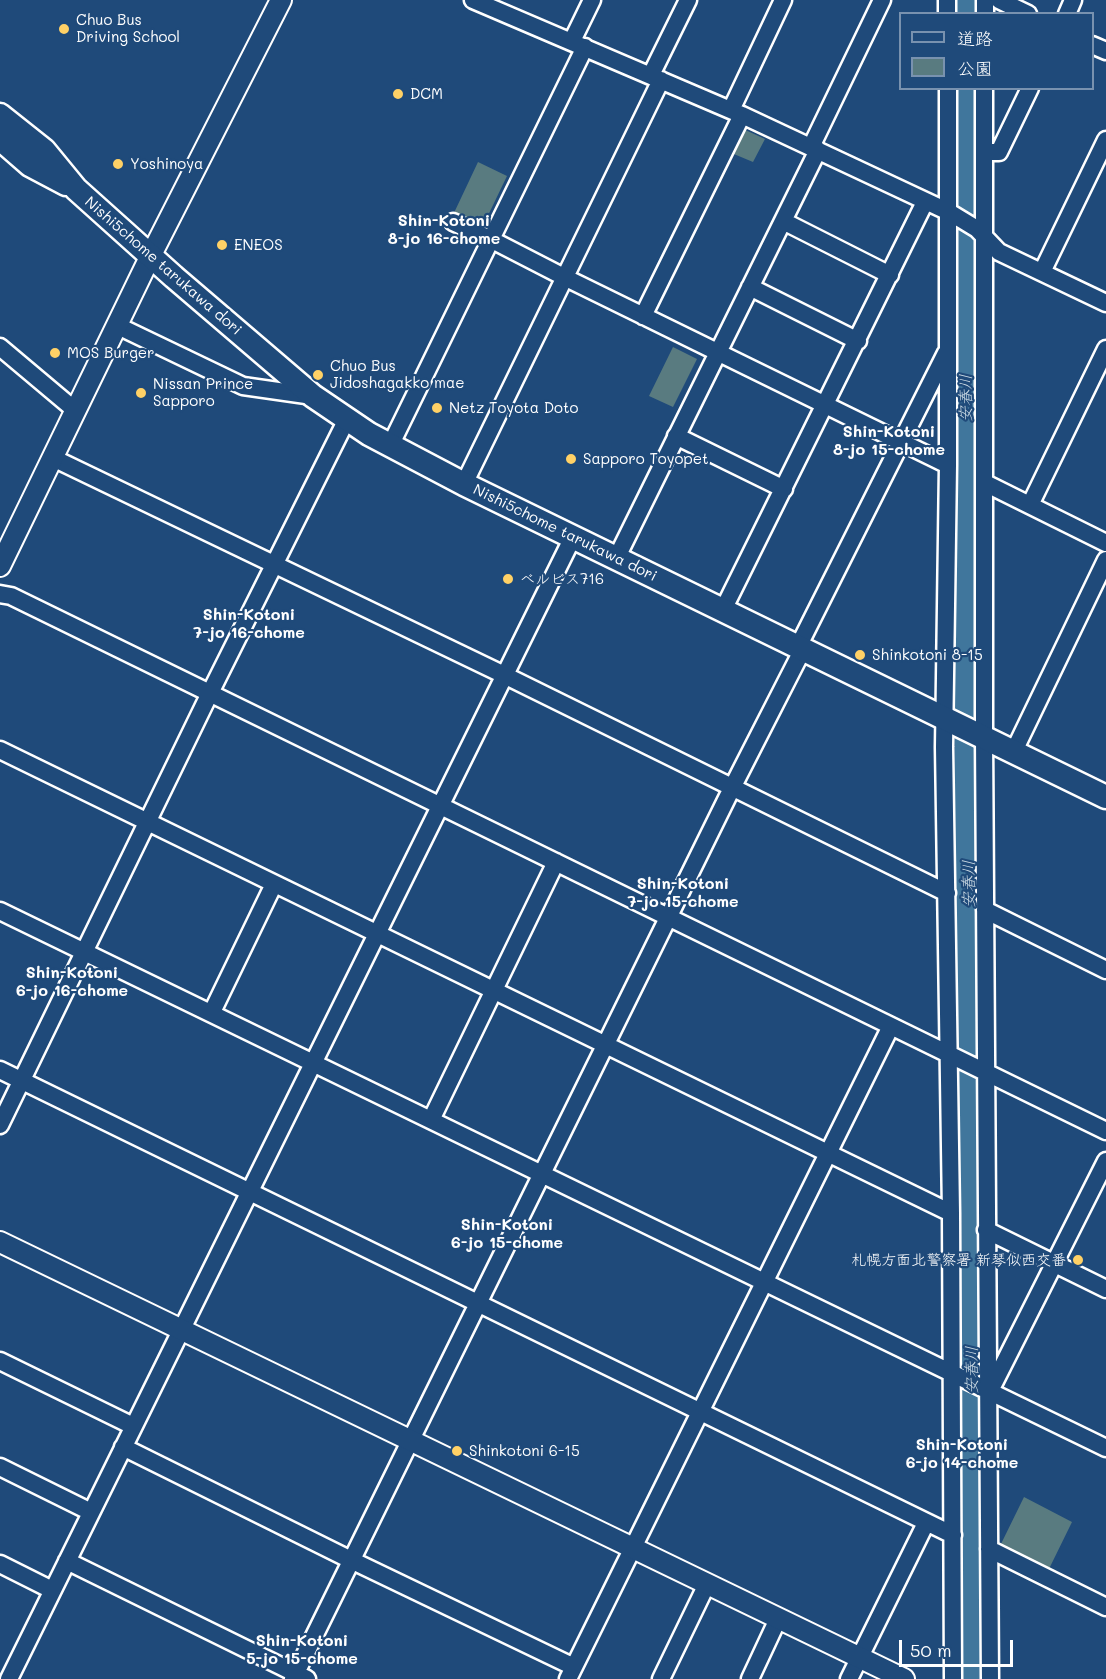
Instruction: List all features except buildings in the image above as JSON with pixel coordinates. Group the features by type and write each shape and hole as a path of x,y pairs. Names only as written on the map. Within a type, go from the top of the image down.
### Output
{"main road":[{"name":"Nishi5chome tarukawa dori","path":"0,115 44,150 76,189 312,396 390,446 616,559 1014,752 1104,791"},
{"name":"Nishi5chome tarukawa dori","path":"0,139 30,165 76,189"}],"street":[{"path":"0,566 151,255 280,0"},
{"path":"473,0 494,4 578,44 736,112 952,214 980,233 999,252 1106,303"},
{"path":"390,446 492,240 578,44 592,0"},
{"path":"464,484 564,277 656,78 688,0"},
{"path":"643,316 736,112 783,0"},
{"path":"616,559 783,221 882,0"},
{"path":"999,0 1024,12"},
{"path":"948,90 952,214 948,349 950,721 947,893 954,1056 951,1213 956,1376 953,1679"},
{"path":"984,90 980,233 985,483 980,735 985,910 984,1390 990,1679"},
{"path":"984,152 999,152 1029,90"},
{"path":"1042,272 1106,140"},
{"path":"723,610 926,202"},
{"path":"783,221 890,275"},
{"path":"453,222 948,465"},
{"path":"750,287 858,341"},
{"path":"118,326 243,386 312,396"},
{"path":"0,347 76,411"},
{"path":"67,1561 299,1677 351,1560 948,349"},
{"path":"1030,506 1106,350"},
{"path":"0,1125 210,693 347,419"},
{"path":"676,436 784,489"},
{"path":"53,458 505,675 947,893"},
{"path":"985,483 1106,543"},
{"path":"9,1676 573,537"},
{"path":"1014,752 1106,560"},
{"path":"0,594 11,596 1106,1131"},
{"path":"0,750 951,1213"},
{"path":"431,1120 556,862"},
{"path":"212,1012 274,884"},
{"path":"0,910 1106,1448"},
{"path":"985,910 1106,970"},
{"path":"123,1447 351,1560 571,1673 891,1026"},
{"path":"0,1070 700,1410 926,1523 953,1534"},
{"path":"984,1390 1055,1264 1106,1161"},
{"path":"986,1230 1106,1289"},
{"path":"0,1242 904,1679"},
{"path":"0,1360 133,1426"},
{"path":"0,1467 91,1512"},
{"path":"849,1679 926,1523"},
{"path":"989,1549 1106,1607"},
{"path":"0,1564 52,1590"},
{"path":"661,1679 707,1584"},
{"path":"750,1679 778,1619"}],"green space":[{"path":"741,128 765,139 753,162 729,152"},
{"path":"478,162 507,176 482,228 453,215"},
{"path":"673,347 697,359 673,407 649,396"},
{"path":"1024,1497 1072,1522 1047,1573 999,1548"}],"waterway":[{"name":"安春川","path":"964,0 964,12"},
{"name":"安春川","path":"964,90 974,1679"}],"place":[{"name":"Chuo Bus Driving School","path":"64,29"},
{"name":"DCM","path":"398,94"},
{"name":"Yoshinoya","path":"118,164"},
{"name":"ENEOS","path":"222,245"},
{"name":"MOS Burger","path":"55,353"},
{"name":"Chuo Bus Jidoshagakko mae","path":"318,375"},
{"name":"Nissan Prince Sapporo","path":"141,393"},
{"name":"Netz Toyota Doto","path":"437,408"},
{"name":"Sapporo Toyopet","path":"571,459"},
{"name":"ベルビス716","path":"508,579"},
{"name":"Shinkotoni 8-15","path":"860,655"},
{"name":"札幌方面北警察署 新琴似西交番","path":"1078,1260"},
{"name":"Shinkotoni 6-15","path":"457,1451"}],"district":[{"name":"Shin-Kotoni 8-jo 16-chome","path":"444,230"},
{"name":"Shin-Kotoni 8-jo 15-chome","path":"889,441"},
{"name":"Shin-Kotoni 7-jo 16-chome","path":"249,624"},
{"name":"Shin-Kotoni 7-jo 15-chome","path":"683,893"},
{"name":"Shin-Kotoni 6-jo 16-chome","path":"72,982"},
{"name":"Shin-Kotoni 6-jo 15-chome","path":"507,1234"},
{"name":"Shin-Kotoni 6-jo 14-chome","path":"962,1454"},
{"name":"Shin-Kotoni 5-jo 15-chome","path":"302,1650"}]}
